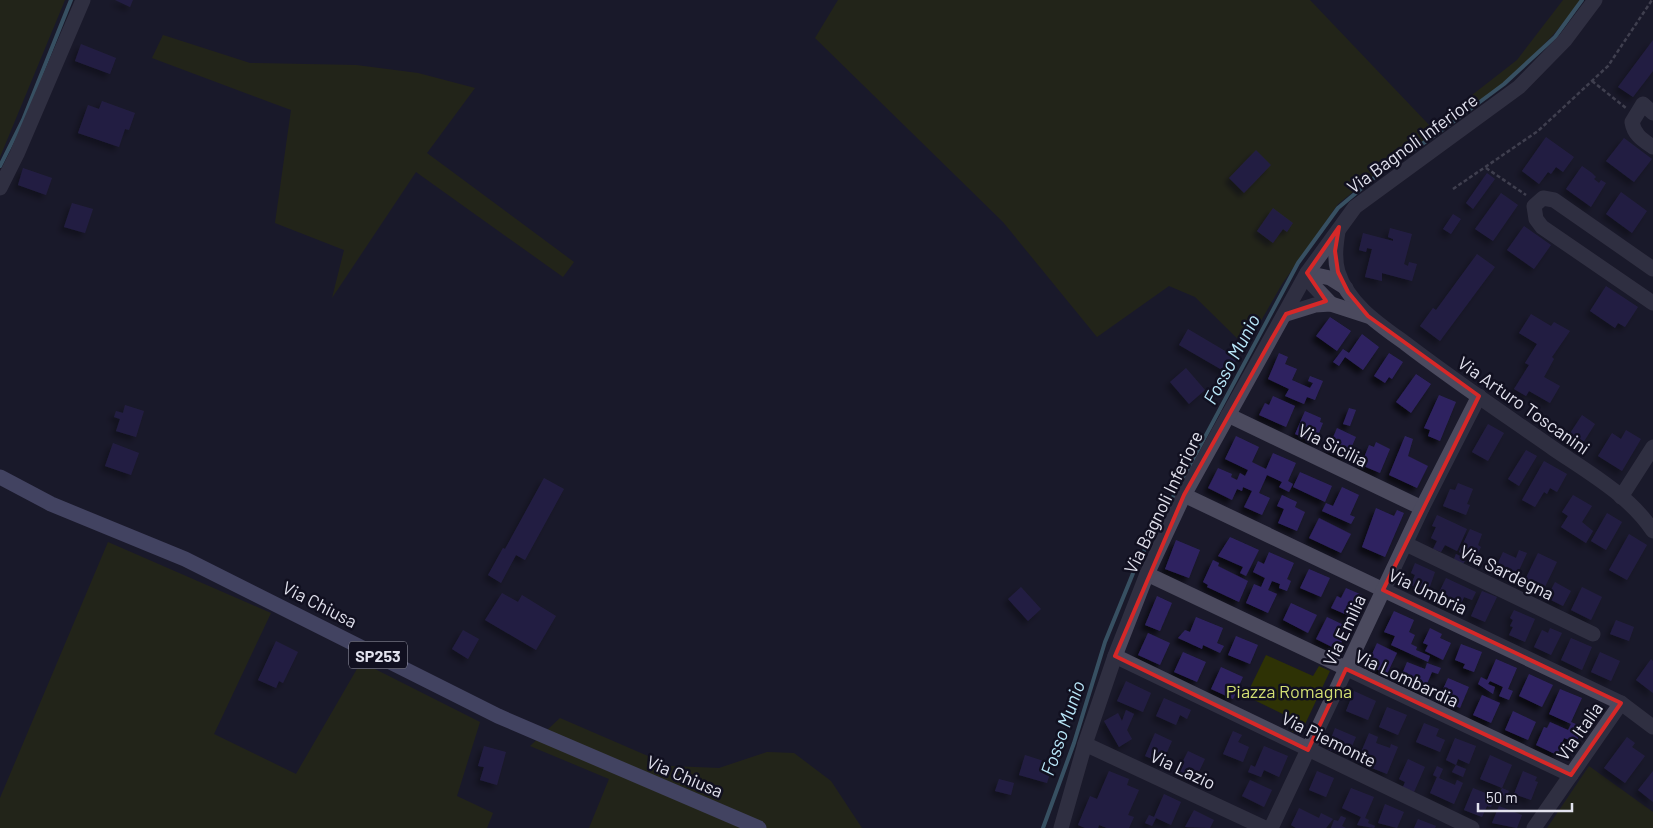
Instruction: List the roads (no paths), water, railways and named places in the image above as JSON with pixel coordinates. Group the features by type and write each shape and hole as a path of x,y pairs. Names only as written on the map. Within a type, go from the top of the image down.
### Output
{"main road":[{"name":"Via Chiusa","path":"0,477 51,504 193,563 498,716 759,828"}],"street":[{"path":"0,188 17,154 83,0"},
{"name":"Via Bagnoli Inferiore","path":"1061,828 1085,744 1115,656 1147,574 1184,495 1307,274 1338,227 1355,207 1377,188 1466,128 1519,87 1565,40 1596,0"},
{"path":"1653,113 1643,104 1632,122 1633,130 1653,147"},
{"path":"1653,269 1554,200 1543,198 1534,206 1536,219 1542,226 1653,303"},
{"name":"Via Arturo Toscanini","path":"1338,227 1335,251 1338,272 1346,288 1368,316 1621,497 1642,515 1653,531"},
{"path":"1307,274 1330,278 1346,288"},
{"path":"1307,274 1313,285 1331,304"},
{"name":"Via Arturo Toscanini","path":"1286,314 1315,305 1331,304 1368,316"},
{"name":"Via Emilia","path":"1271,828 1422,508 1478,396"},
{"name":"Via Sicilia","path":"1228,415 1422,508"},
{"path":"1621,497 1653,447"},
{"name":"Via Umbria","path":"1184,495 1620,703 1653,727"},
{"name":"Via Sardegna","path":"1406,544 1593,634"},
{"name":"Via Lombardia","path":"1147,574 1346,670 1571,775"},
{"name":"Via Piemonte","path":"1115,656 1472,828"},
{"name":"Via Italia","path":"1534,828 1620,703"},
{"name":"Via Lazio","path":"1085,744 1266,828"}],"waterway":[{"path":"0,166 23,120 71,0"},
{"name":"Fosso Munio","path":"1043,828 1074,743 1105,642 1136,566 1298,263 1338,208 1381,172 1504,84 1555,37 1582,0"}],"park label":[{"name":"Piazza Romagna","path":"1289,691"}]}
